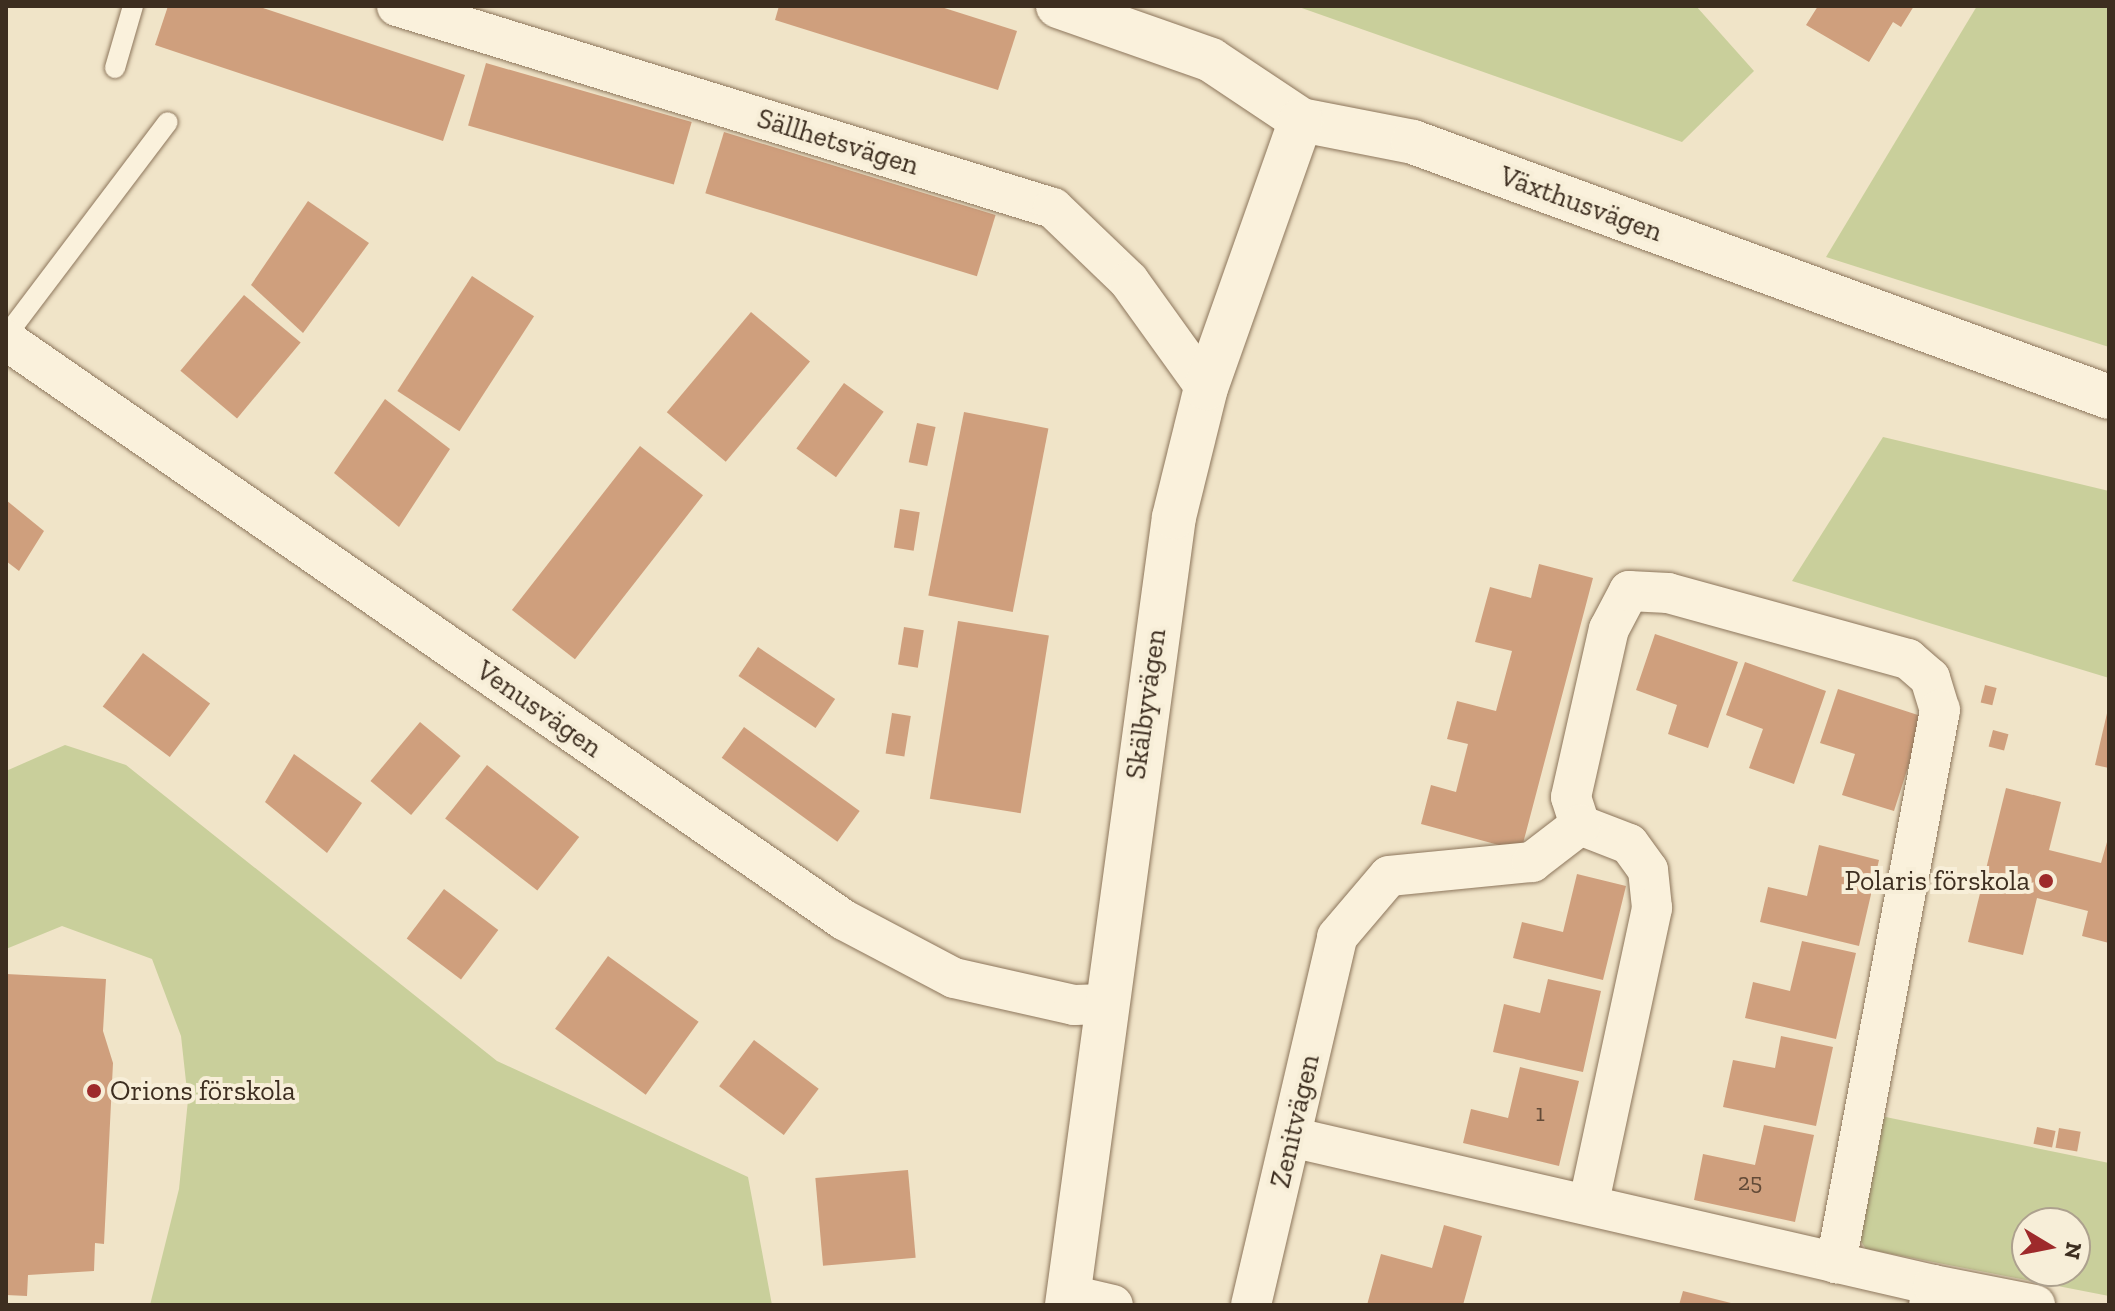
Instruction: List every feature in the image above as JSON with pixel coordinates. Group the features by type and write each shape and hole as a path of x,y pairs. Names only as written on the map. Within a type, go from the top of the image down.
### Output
{"street":[{"name":"Sällhetsvägen","path":"397,6 1053,208 1129,281 1206,388"},
{"name":"Växthusvägen","path":"1058,6 1211,60 1301,120 1413,142 2109,397"},
{"name":"Skälbyvägen","path":"1069,1300 1105,1004 1174,517 1206,388 1301,120"},
{"name":"Venusvägen","path":"12,353 844,920 954,978 1074,1005 1105,1004"},
{"path":"1589,1202 1652,908 1648,870 1629,844 1580,825 1571,797 1609,629 1629,591 1668,593 1893,654 1930,678 1940,710 1836,1263"},
{"name":"Zenitvägen","path":"1251,1305 1337,937 1389,876 1532,862 1580,825"},
{"path":"1291,1137 1589,1202 1836,1263 1931,1295 2035,1305"},
{"path":"1069,1300 1113,1305"}],"lane":[{"path":"115,68 133,6"},
{"path":"12,353 168,122"}],"green space":[{"path":"1296,6 1696,6 1754,71 1682,142"},
{"path":"1977,6 2109,6 2109,347 1826,257"},
{"path":"1883,437 2109,491 2109,678 1792,581"},
{"path":"65,745 126,765 497,1061 748,1177 772,1305 150,1305 179,1189 188,1100 181,1036 152,959 62,926 6,949 6,771"},
{"path":"1871,1114 2109,1163 2109,1296 2062,1287 2091,1287 2091,1207 2011,1207 2011,1277 1866,1249 1853,1229"}],"building":[{"path":"168,6 257,6 465,75 443,141 155,45"},
{"path":"779,6 938,6 1017,31 998,90 775,20"},
{"path":"1818,6 1914,6 1901,27 1893,22 1869,62 1806,25"},
{"path":"486,63 692,122 674,184 468,125"},
{"path":"724,132 996,215 977,276 705,193"},
{"path":"308,201 369,243 303,333 251,285"},
{"path":"472,276 534,316 459,431 397,391"},
{"path":"244,295 301,343 237,418 180,371"},
{"path":"751,312 810,361 726,462 667,412"},
{"path":"844,383 884,412 836,477 796,449"},
{"path":"385,399 450,449 399,527 334,473"},
{"path":"964,412 1048,428 1013,612 928,596"},
{"path":"917,423 936,427 927,466 909,462"},
{"path":"640,446 703,495 575,659 512,610"},
{"path":"6,500 44,531 19,571 6,561"},
{"path":"900,509 920,512 914,551 894,548"},
{"path":"1539,564 1593,578 1521,851 1421,824 1431,785 1456,792 1468,744 1447,739 1457,701 1496,711 1512,651 1475,642 1490,587 1531,598"},
{"path":"958,621 1049,635 1021,813 930,799"},
{"path":"904,627 924,630 918,668 898,665"},
{"path":"1655,634 1738,662 1708,748 1668,734 1677,705 1636,690"},
{"path":"758,647 835,699 816,728 738,676"},
{"path":"143,653 210,704 170,757 103,707"},
{"path":"1745,662 1826,691 1794,784 1749,768 1763,729 1726,715"},
{"path":"1985,685 1997,688 1992,705 1981,702"},
{"path":"1838,689 1924,717 1894,811 1842,795 1855,754 1820,743"},
{"path":"2109,709 2109,768 2095,765"},
{"path":"892,713 911,716 904,756 886,753"},
{"path":"420,722 461,756 411,815 371,781"},
{"path":"744,727 860,811 837,842 722,758"},
{"path":"1993,730 2008,734 2004,751 1989,746"},
{"path":"294,754 362,803 327,853 265,802"},
{"path":"487,765 579,837 537,891 445,819"},
{"name":"Polaris förskola","path":"2006,788 2061,802 2049,850 2101,863 2109,835 2109,943 2082,936 2088,911 2037,898 2023,955 1968,942"},
{"path":"1819,845 1879,860 1859,946 1760,922 1768,887 1807,896"},
{"path":"1577,874 1626,886 1603,980 1513,958 1522,922 1563,932"},
{"path":"444,889 498,930 461,979 407,939"},
{"path":"1802,941 1856,953 1836,1039 1745,1018 1753,982 1790,991"},
{"path":"608,956 699,1022 646,1095 555,1029"},
{"path":"6,974 106,979 103,1031 113,1063 104,1244 95,1243 94,1271 28,1275 27,1296 6,1295"},
{"path":"1548,979 1601,991 1583,1072 1493,1052 1504,1004 1540,1013"},
{"path":"1781,1036 1833,1047 1816,1126 1723,1107 1733,1060 1775,1068"},
{"path":"754,1040 819,1089 784,1135 719,1086"},
{"path":"1520,1067 1579,1081 1559,1166 1463,1143 1471,1109 1508,1118"},
{"path":"1764,1125 1814,1135 1795,1222 1694,1200 1703,1154 1755,1165"},
{"path":"2037,1127 2056,1131 2052,1148 2033,1144"},
{"path":"2059,1128 2081,1132 2077,1152 2056,1148"},
{"path":"908,1170 916,1258 823,1266 815,1178"},
{"path":"1444,1225 1482,1236 1463,1305 1367,1305 1381,1254 1432,1268"},
{"path":"1683,1291 1735,1304 1735,1305 1679,1305"}],"place":[{"name":"Polaris förskola","path":"2046,881"},
{"name":"Orions förskola","path":"94,1091"}]}
